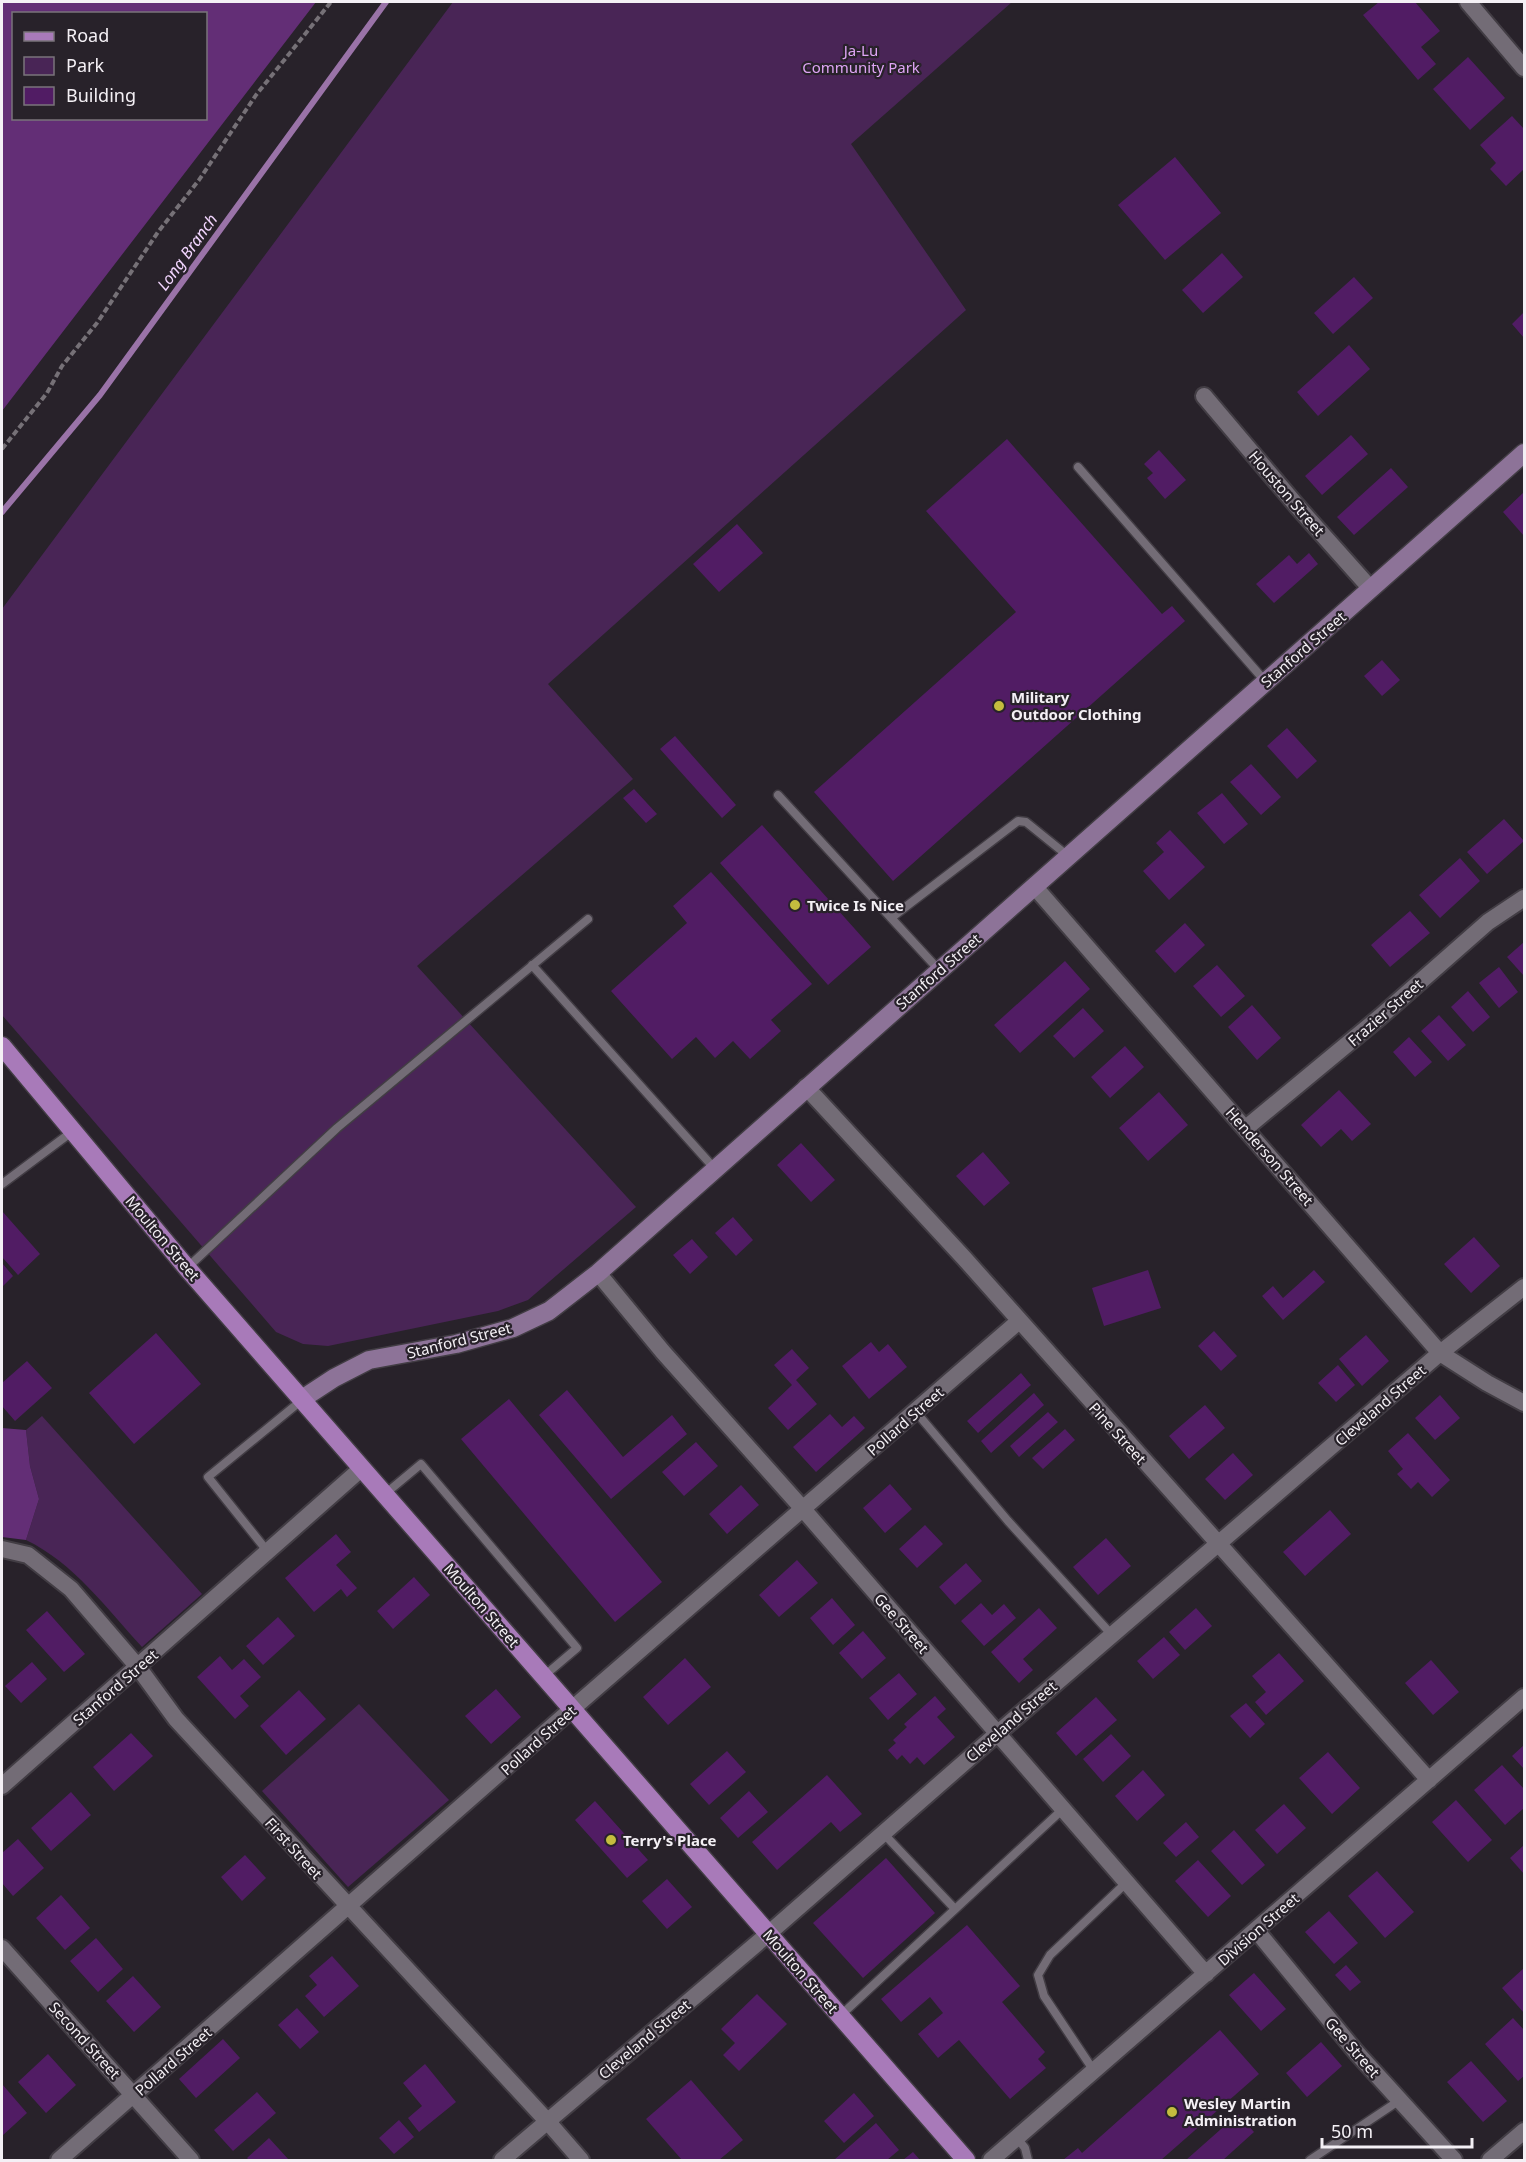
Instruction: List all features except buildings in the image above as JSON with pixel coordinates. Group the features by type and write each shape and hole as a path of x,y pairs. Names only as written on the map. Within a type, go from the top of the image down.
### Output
{"main road":[{"name":"Moulton Street","path":"2,1046 302,1400 966,2160"}],"street":[{"path":"1468,2 1524,68"},
{"name":"Houston Street","path":"1204,396 1371,589"},
{"name":"Stanford Street","path":"302,1400 334,1378 369,1360 456,1344 513,1328 549,1311 598,1273 1524,453"},
{"name":"Henderson Street","path":"1034,886 1440,1353 1524,1403"},
{"name":"Frazier Street","path":"1246,1128 1380,1017 1488,922 1524,898"},
{"name":"Pine Street","path":"806,1087 1020,1321 1429,1780"},
{"name":"Gee Street","path":"598,1273 663,1352 998,1732 1206,1974"},
{"name":"Cleveland Street","path":"502,2160 768,1934 998,1732 1440,1353 1524,1287"},
{"name":"Pollard Street","path":"59,2160 1020,1321"},
{"name":"Stanford Street","path":"2,1786 362,1468"},
{"name":"First Street","path":"2,1549 28,1555 71,1589 138,1667 176,1719 348,1908 548,2121 581,2160"},
{"name":"Division Street","path":"991,2160 1524,1697"},
{"name":"Gee Street","path":"1256,1930 1356,2052 1454,2160"},
{"name":"Second Street","path":"2,1948 191,2160"},
{"path":"1490,2160 1524,2131"}],"lane":[{"path":"1078,467 1266,682"},
{"path":"778,795 939,970"},
{"path":"891,918 1018,821 1026,822 1068,856"},
{"path":"188,1268 337,1128 588,919"},
{"path":"532,965 715,1169"},
{"path":"2,1184 73,1131"},
{"path":"268,1552 208,1477 302,1400"},
{"path":"916,1412 1008,1521 1112,1635"},
{"path":"385,1494 421,1464 577,1648 544,1676"},
{"path":"840,2016 1063,1809"},
{"path":"883,1833 955,1909"},
{"path":"1094,2071 1044,1996 1038,1975 1050,1955 1126,1882"},
{"path":"1310,2160 1400,2100"},
{"path":"1017,2138 1025,2148 1028,2160"}],"path":[{"path":"2,449 47,393 62,366 97,323 159,232 199,180 256,95 331,2"}],"green space":[{"name":"Ja-Lu Community Park","path":"453,2 1012,2 851,144 966,310 548,684 633,779 417,966 636,1207 528,1300 498,1311 328,1346 303,1344 276,1332 2,1015 2,609"},
{"path":"42,1416 202,1594 142,1647 75,1574 26,1540 39,1499 30,1466 26,1430"},
{"path":"359,1704 449,1800 348,1887 262,1791"}],"shaded area":[{"path":"2,2 316,2 2,411"},
{"path":"2,1428 26,1430 30,1466 39,1499 26,1540 2,1537"}],"waterway":[{"name":"Long Branch","path":"2,512 100,395 386,2"}],"place":[{"name":"Military Outdoor Clothing","path":"999,706"},
{"name":"Twice Is Nice","path":"795,905"},
{"name":"Terry's Place","path":"611,1840"},
{"name":"Wesley Martin Administration","path":"1172,2112"}]}
